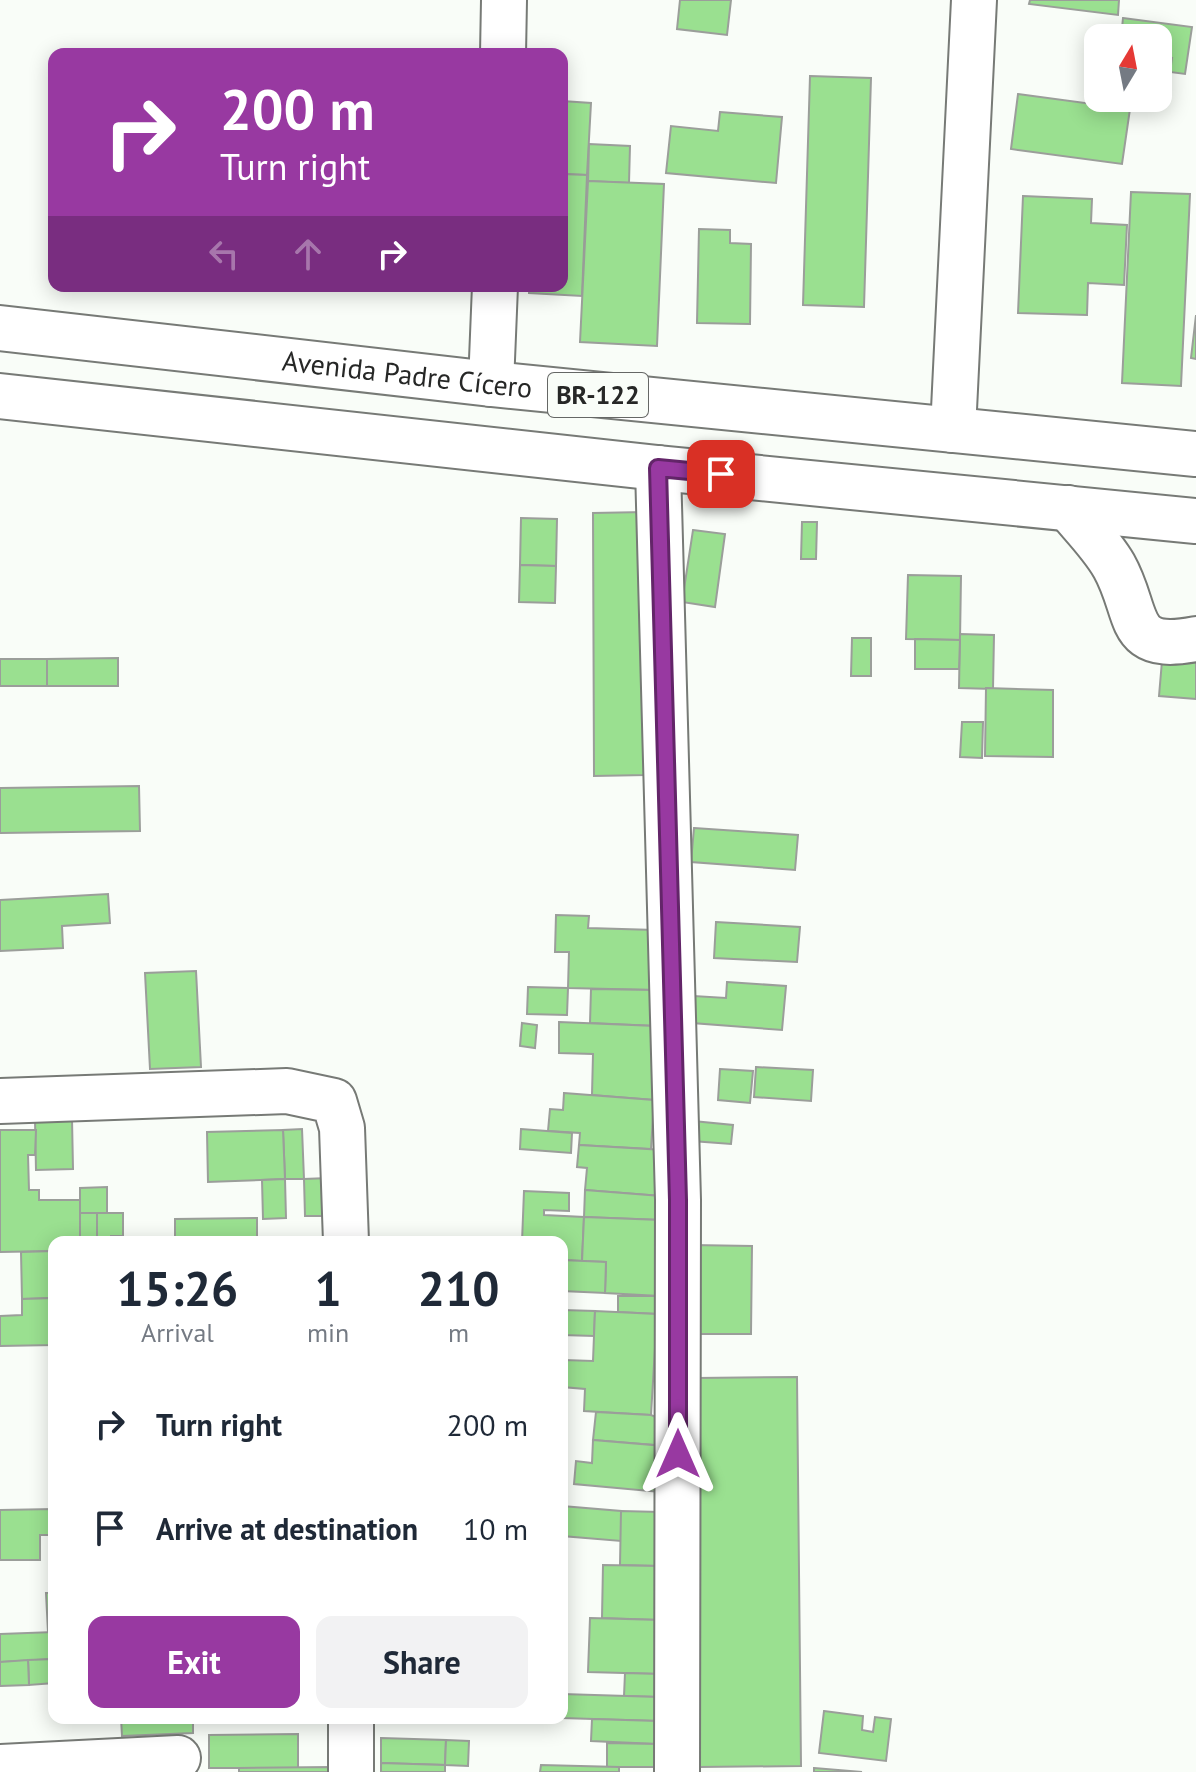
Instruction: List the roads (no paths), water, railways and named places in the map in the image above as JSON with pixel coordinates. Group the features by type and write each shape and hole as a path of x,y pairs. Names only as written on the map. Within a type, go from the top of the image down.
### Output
{"main road":[{"path":"503,48 504,0"},
{"path":"953,430 974,0"},
{"path":"491,384 495,292"},
{"name":"Avenida Padre Cícero","path":"0,328 491,384 1196,454"},
{"name":"BR-122","path":"0,396 658,468 1196,521"},
{"path":"658,468 678,1200 677,1772"},
{"path":"1068,508 1114,565 1141,632 1151,641 1171,644 1196,639"},
{"path":"0,1101 287,1091 334,1101 342,1128 346,1236"},
{"path":"351,1724 351,1772"},
{"path":"0,1767 178,1758"}]}
